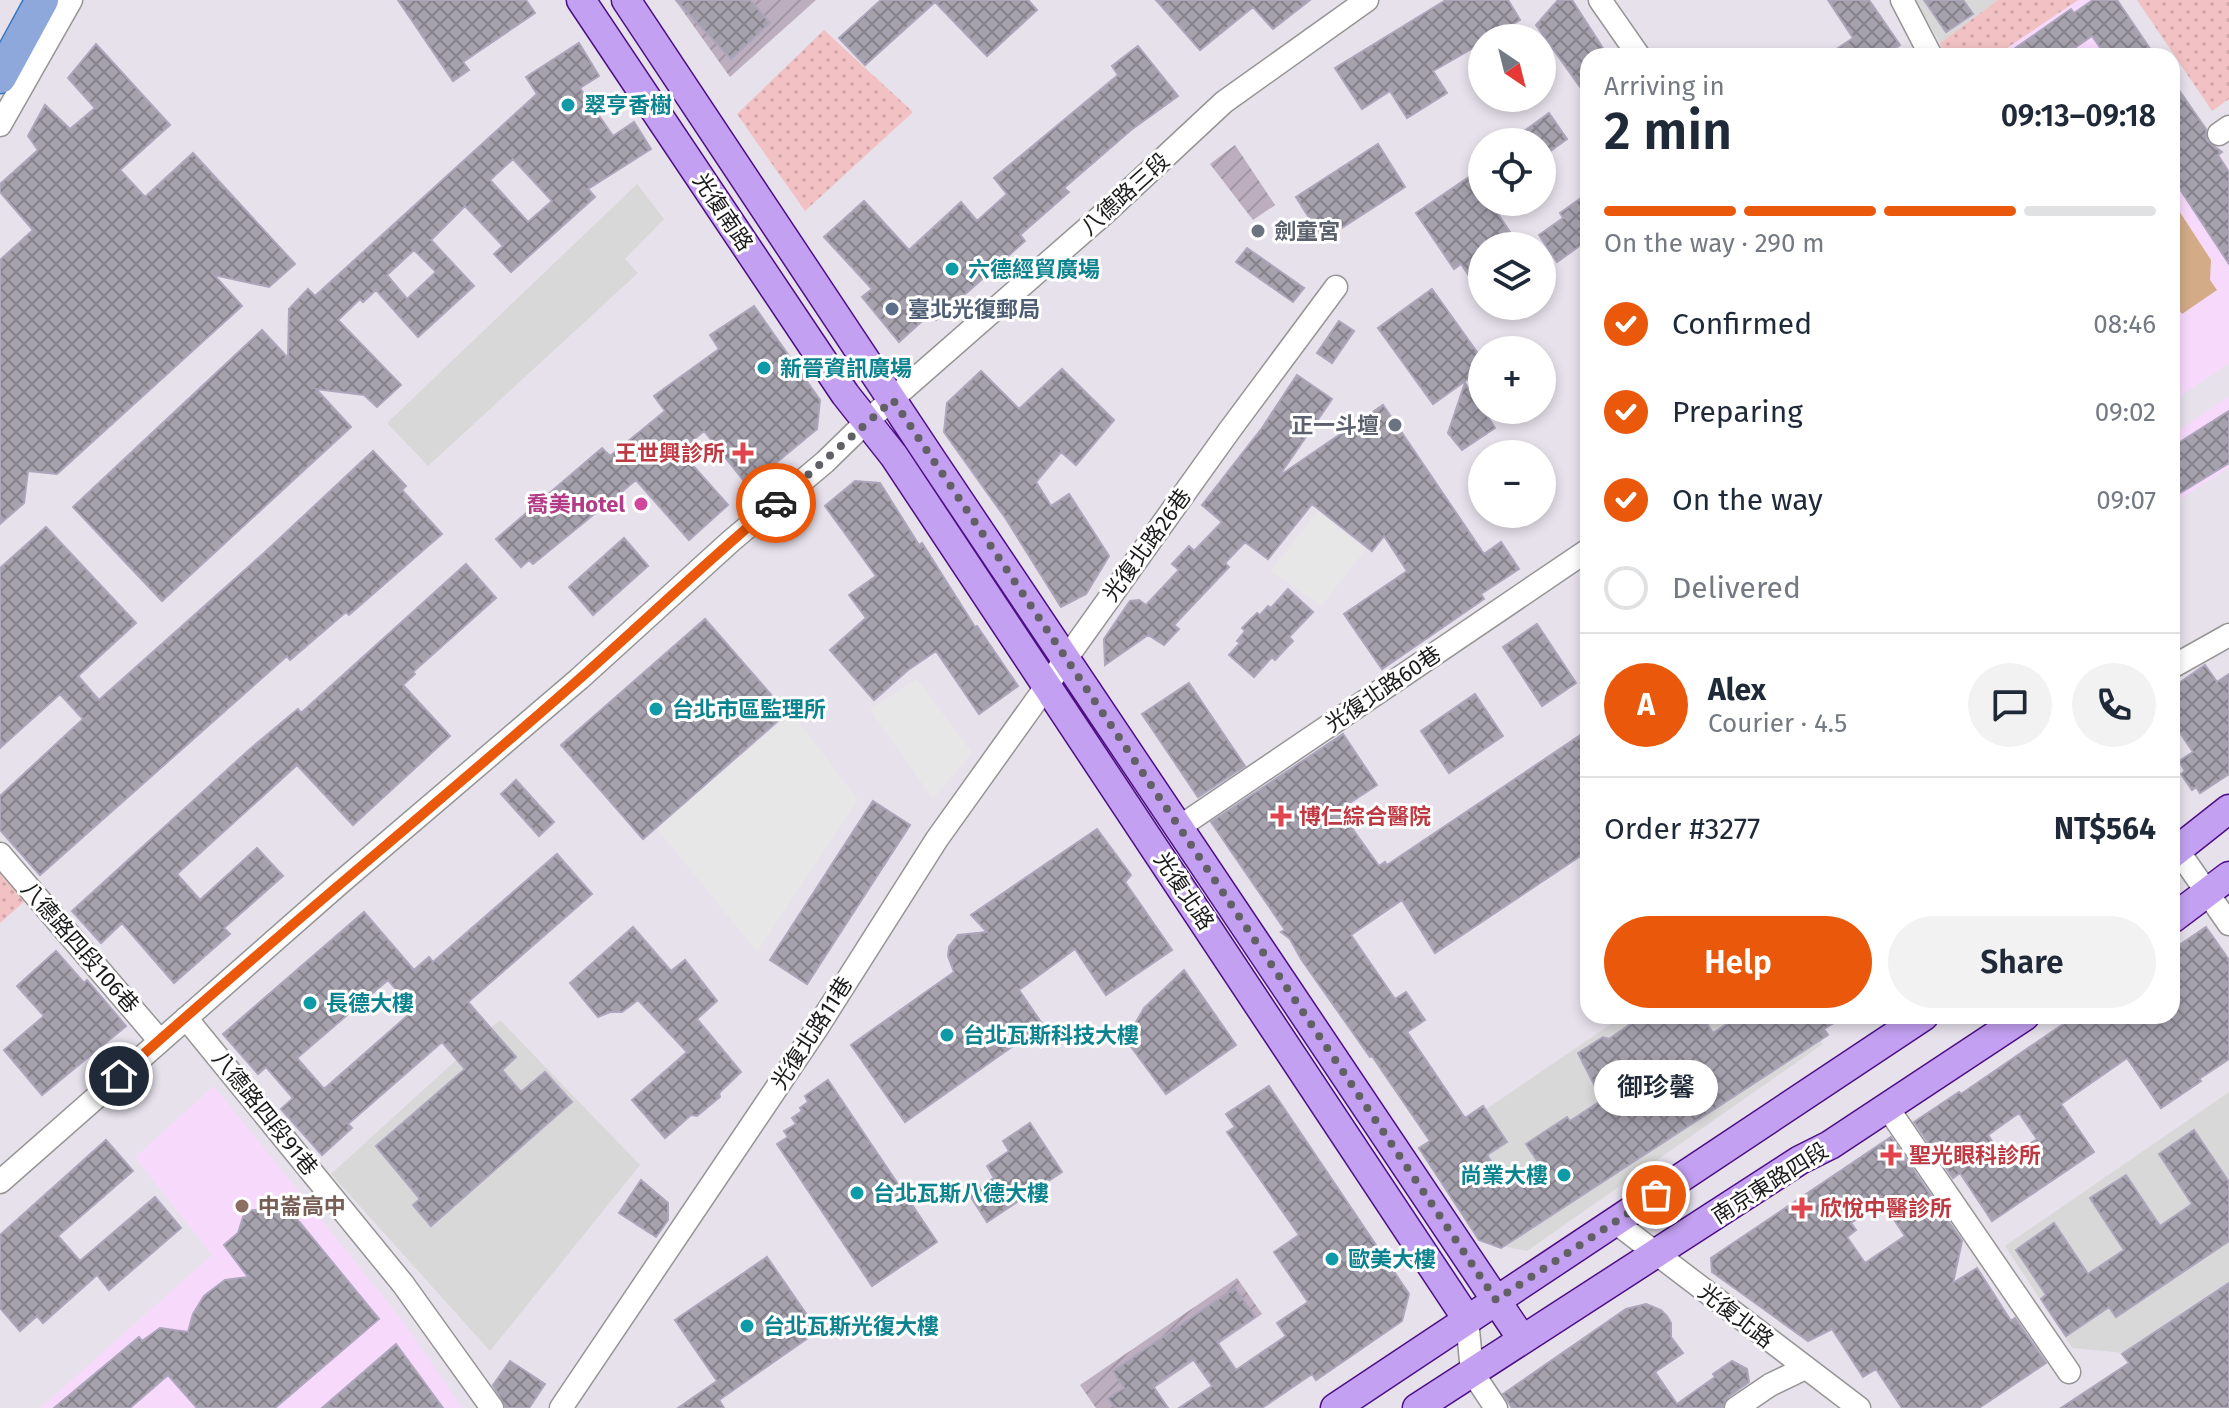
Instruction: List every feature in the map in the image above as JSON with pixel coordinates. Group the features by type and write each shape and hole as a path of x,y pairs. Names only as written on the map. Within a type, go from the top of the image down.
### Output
{"highway":[{"path":"0,77 42,0"}],"main road":[{"name":"光復南路","path":"581,0 866,422"},
{"name":"光復南路","path":"626,0 893,400"},
{"name":"光復北路","path":"893,400 1522,1339"},
{"name":"光復北路","path":"866,422 894,456 1467,1319"},
{"path":"2180,845 2229,809"},
{"path":"2180,913 2218,884"},
{"path":"1335,1408 1912,1024"},
{"name":"南京東路四段","path":"1417,1408 2013,1024"}],"street":[{"path":"0,45 26,0"},
{"path":"0,125 71,0"},
{"name":"八德路三段","path":"0,1182 825,462 866,422 1106,212 1224,102 1367,0"},
{"path":"1600,0 1633,48"},
{"path":"1902,0 1927,48"},
{"name":"光復北路26巷","path":"1066,660 1336,287"},
{"name":"光復北路60巷","path":"1178,828 1580,555"},
{"path":"2180,663 2229,635"},
{"name":"光復北路11巷","path":"561,1408 817,1028 937,839 1066,660"},
{"name":"八德路四段106巷","path":"0,854 160,1041"},
{"path":"2180,854 2218,884 2229,924"},
{"name":"八德路四段91巷","path":"186,1018 403,1284 492,1408"},
{"path":"1887,1107 2069,1372"},
{"name":"光復北路","path":"1615,1222 1859,1408"},
{"name":"光復北路","path":"1467,1319 1472,1372"},
{"path":"1736,1408 1770,1385 1805,1368"},
{"path":"1472,1372 1496,1408"}],"shaded area":[{"path":"675,0 816,0 730,77"},
{"path":"1915,0 1998,0 1940,43"},
{"path":"1998,0 2078,0 2007,48 1942,48 1940,43"},
{"path":"2078,0 2117,0 2149,48 2007,48"},
{"path":"2137,0 2229,0 2229,99 2212,111 2180,64 2180,48 2169,48"},
{"path":"824,30 913,112 805,211 737,114"},
{"path":"2180,95 2229,168 2229,363 2180,397"},
{"path":"1235,145 1275,205 1253,220 1210,164"},
{"path":"637,184 664,219 625,259 638,273 428,466 387,423"},
{"path":"2180,212 2211,260 2210,280 2217,290 2182,314"},
{"path":"2229,396 2229,468 2180,499 2180,430"},
{"path":"1318,511 1365,550 1321,606 1271,571"},
{"path":"917,679 972,753 933,799 870,710"},
{"path":"792,713 858,800 757,952 656,827"},
{"path":"0,871 26,900 0,923"},
{"path":"500,1020 640,1165 490,1351 331,1174"},
{"path":"1611,1024 1809,1024 1823,1044 1527,1251 1491,1244 1426,1150"},
{"name":"中崙高中","path":"214,1086 402,1320 462,1408 40,1408 212,1255 135,1157"},
{"path":"2229,1092 2229,1408 2124,1353 2072,1348 2005,1246"},
{"path":"1237,1278 1262,1314 1150,1391 1162,1408 1096,1408 1080,1385"}],"building":[{"path":"398,0 526,0 535,13 463,62 469,70 453,81"},
{"path":"676,0 750,0 770,23 731,59"},
{"path":"881,0 1028,0 1037,10 987,56 935,2 865,65 839,38"},
{"path":"1156,0 1310,0 1273,29 1253,7 1200,50"},
{"path":"1446,0 1508,0 1520,20 1513,24 1468,24 1468,51 1433,71 1447,93 1407,118 1390,91 1362,109 1335,68"},
{"path":"1558,0 1572,0 1603,48 1580,48 1580,87 1556,53 1556,24 1537,24"},
{"path":"1828,0 1869,0 1900,45 1896,48 1838,48 1853,38"},
{"path":"1924,0 1963,0 1973,14 1946,32"},
{"path":"2093,0 2117,0 2150,48 2100,48 2092,36 2075,48 2015,48 2071,9 2074,13"},
{"path":"579,43 599,76 580,88 613,136 634,122 651,149 588,189 595,197 511,272 494,254 503,246 465,206 431,240 474,286 418,337 376,290 363,302 360,299 338,320 401,385 377,407 364,395 316,389 351,427 162,601 73,507 262,330 288,358 289,309 308,289 315,296 537,94 526,77","holes":["513,159 552,201 528,222 490,180","414,250 436,272 407,299 387,275"]},
{"path":"96,44 170,125 120,170 145,197 193,153 295,264 269,287 214,275 242,306 57,474 28,471 24,503 0,524 0,260 33,230 0,192 0,184 38,150 28,136 45,105 70,129 95,108 68,78"},
{"path":"1138,46 1178,96 1131,130 1064,188 1069,192 1020,235 1025,241 936,320 931,313 899,342 862,297 872,289 824,237 864,201 909,250 961,202 977,221 1007,194 994,178 1118,75 1112,66"},
{"path":"2180,92 2206,129 2207,141 2222,152 2218,155 2229,172 2229,264 2180,189"},
{"path":"1549,113 1567,139 1556,147 1556,128 1528,128"},
{"path":"1378,144 1405,187 1323,240 1296,197"},
{"path":"1468,178 1468,216 1499,216 1510,232 1468,232 1468,274 1461,264 1454,269 1416,213"},
{"path":"1580,199 1580,246 1557,262 1556,232 1543,232 1563,218 1560,213"},
{"path":"1247,248 1304,288 1293,302 1236,262"},
{"path":"1432,289 1468,339 1468,379 1433,404 1378,328"},
{"path":"754,306 820,400 817,429 748,486 704,431 680,451 728,505 689,540 636,480 533,564 529,560 521,567 496,539 602,448 610,456 665,411 654,396 719,349 710,335"},
{"path":"1339,321 1354,331 1332,363 1317,353"},
{"path":"1062,369 1114,420 1076,465 1061,452 1036,482 1051,506 1069,494 1109,556 1086,594 1061,607 1006,519 944,432 947,403 981,371 1019,409"},
{"path":"1297,375 1332,399 1279,476 1383,405 1484,554 1501,542 1519,569 1481,594 1484,599 1382,669 1344,614 1407,571 1384,536 1372,551 1312,504 1268,559 1245,542 1225,563 1229,567 1174,625 1179,629 1164,645 1148,635 1105,665 1104,639 1130,601 1139,600 1146,605 1179,570 1172,564 1189,546 1194,551 1222,522 1202,505 1262,428"},
{"path":"1465,383 1468,388 1468,424 1492,424 1495,428 1477,440 1468,440 1468,446 1462,450 1448,433"},
{"path":"2229,411 2229,463 2180,493 2180,442"},
{"path":"373,451 406,486 402,490 442,534 349,615 346,612 290,660 287,656 40,875 0,830 0,796 83,719 60,694 0,748 0,568 46,527 136,623 78,676 99,700"},
{"path":"855,481 880,483 919,545 922,543 975,627 1018,686 979,714 936,651 908,670 874,700 830,650 866,618 849,595 876,576 825,506"},
{"path":"624,538 648,566 593,615 569,587"},
{"path":"466,564 496,598 413,672 415,674 403,685 450,736 353,825 297,765 177,874 200,900 257,848 283,876 224,928 230,934 174,983 122,923 101,943 72,911 250,749 298,709 301,713"},
{"path":"1288,589 1313,612 1289,637 1293,641 1275,660 1272,657 1254,677 1229,655 1240,643 1237,641 1245,631 1242,628 1257,613 1260,615 1268,606 1271,608"},
{"path":"705,619 787,713 643,839 561,745"},
{"path":"1537,624 1576,683 1542,706 1503,647"},
{"path":"2205,665 2217,682 2229,674 2229,774 2200,793 2196,787 2192,790 2181,774 2185,771 2180,760 2193,752 2180,733 2180,682"},
{"path":"1189,683 1245,766 1198,797 1142,714"},
{"path":"1475,694 1503,736 1449,773 1421,731"},
{"path":"1343,734 1377,785 1339,810 1379,866 1385,862 1387,865 1580,735 1580,856 1435,953 1402,900 1351,935 1395,999 1406,992 1425,1020 1407,1032 1465,1118 1483,1106 1507,1142 1487,1155 1505,1183 1538,1162 1526,1144 1567,1117 1570,1121 1602,1100 1578,1053 1603,1037 1609,1039 1631,1024 1707,1024 1713,1033 1727,1024 1832,1024 1824,1029 1828,1035 1501,1248 1479,1240 1419,1148 1430,1141 1290,939 1281,932 1285,930 1211,822"},
{"path":"516,780 554,822 539,836 501,794"},
{"path":"873,801 910,825 807,984 770,960"},
{"path":"1097,829 1131,875 1125,882 1172,950 1106,995 1075,949 1019,990 1043,1025 905,1122 851,1045 954,972 948,956 949,947 958,935 987,932 971,915"},
{"path":"557,854 592,894 468,1002 516,1057 502,1070 521,1092 545,1072 572,1102 431,1226 413,1205 420,1199 376,1146 465,1069 442,1042 348,1124 352,1128 322,1155 281,1109 293,1098 266,1067 258,1074 223,1034 364,912 414,970 429,957 433,962","holes":["388,980 414,1010 324,1089 297,1058"]},
{"path":"633,927 671,971 685,960 717,1001 697,1019 741,1072 719,1093 720,1097 697,1116 691,1115 665,1138 632,1100 687,1052 638,1000 622,1012 610,1012 598,1017 570,983"},
{"path":"2206,927 2229,960 2229,1059 2161,1108 2127,1058 2061,1104 2094,1152 1992,1221 1960,1173 1953,1178 1914,1122 1959,1092 1961,1094 2063,1024 2180,1024 2180,945","holes":["2019,1113 2037,1139 2005,1161 1988,1135"]},
{"path":"56,951 84,983 87,980 126,1026 42,1095 4,1050 44,1016 17,986"},
{"path":"1184,970 1236,1045 1166,1094 1126,1040 1144,1008"},
{"name":"台北瓦斯八德大樓","path":"828,1080 937,1242 872,1286 777,1144 788,1137 784,1131 796,1124 792,1118 808,1102 805,1096"},
{"path":"1269,1086 1409,1294 1402,1321 1316,1380 1312,1374 1262,1408 1179,1408 1212,1386 1193,1359 1153,1386 1168,1408 1115,1408 1108,1398 1124,1388 1113,1371 1235,1288 1255,1317 1217,1342 1236,1370 1286,1336 1277,1323 1308,1302 1274,1252 1299,1235 1227,1132 1235,1127 1226,1114"},
{"path":"1030,1123 1062,1172 987,1222 969,1194 994,1178 987,1166 1009,1151 1003,1141"},
{"path":"2194,1130 2229,1182 2229,1241 2116,1317 2109,1307 2066,1336 2041,1299 2046,1295 2016,1250 2054,1223 2088,1274 2124,1250 2090,1198 2126,1175 2160,1226 2192,1204 2159,1154"},
{"path":"1891,1137 1962,1241 1953,1283 1977,1268 2011,1321 2015,1318 2046,1363 1979,1408 1902,1408 1876,1369 1863,1377 1832,1329 1808,1341 1712,1272 1711,1258","holes":["1882,1202 1905,1236 1865,1263 1847,1237 1856,1230 1851,1223"]},
{"path":"106,1140 133,1171 58,1236 80,1261 155,1197 181,1228 109,1290 97,1275 43,1323 37,1316 20,1331 0,1308 0,1235"},
{"path":"641,1180 668,1203 668,1220 656,1237 619,1213"},
{"path":"286,1195 294,1206 292,1213 379,1319 275,1408 197,1408 168,1375 130,1408 54,1408 139,1337 142,1341 160,1328 188,1332 193,1314 204,1296 225,1280 248,1277 224,1245 238,1233 245,1211 268,1209"},
{"name":"台北瓦斯光復大樓","path":"767,1257 818,1331 719,1400 724,1408 678,1408 717,1381 675,1320"},
{"path":"2229,1283 2229,1408 2061,1408 2129,1363 2122,1354"},
{"path":"1646,1304 1667,1316 1671,1323 1671,1337 1683,1353 1655,1372 1677,1404 1732,1361 1747,1369 1749,1382 1728,1397 1722,1408 1512,1408 1503,1394 1626,1309"},
{"path":"396,1344 443,1408 322,1408"},
{"path":"510,1361 545,1384 529,1408 506,1408 493,1385"}],"way so far":[{"path":"776,503 893,400 1496,1300 1656,1195"}],"place":[{"name":"翠亨香樹","path":"568,105"},
{"name":"劍童宮","path":"1258,231"},
{"name":"六德經貿廣場","path":"952,269"},
{"name":"臺北光復郵局","path":"892,309"},
{"name":"新晉資訊廣場","path":"764,368"},
{"name":"正一斗壇","path":"1395,425"},
{"name":"王世興診所","path":"743,453"},
{"name":"喬美Hotel","path":"641,504"},
{"name":"台北市區監理所","path":"656,709"},
{"name":"博仁綜合醫院","path":"1281,816"},
{"name":"長德大樓","path":"310,1003"},
{"name":"台北瓦斯科技大樓","path":"947,1035"},
{"name":"聖光眼科診所","path":"1891,1155"},
{"name":"尚業大樓","path":"1564,1175"},
{"name":"台北瓦斯八德大樓","path":"857,1193"},
{"name":"御珍馨","path":"1656,1195"},
{"name":"中崙高中","path":"242,1206"},
{"name":"欣悅中醫診所","path":"1802,1208"},
{"name":"歐美大樓","path":"1332,1259"},
{"name":"台北瓦斯光復大樓","path":"747,1326"}],"route":[{"path":"119,1076 579,679 776,503"}]}
